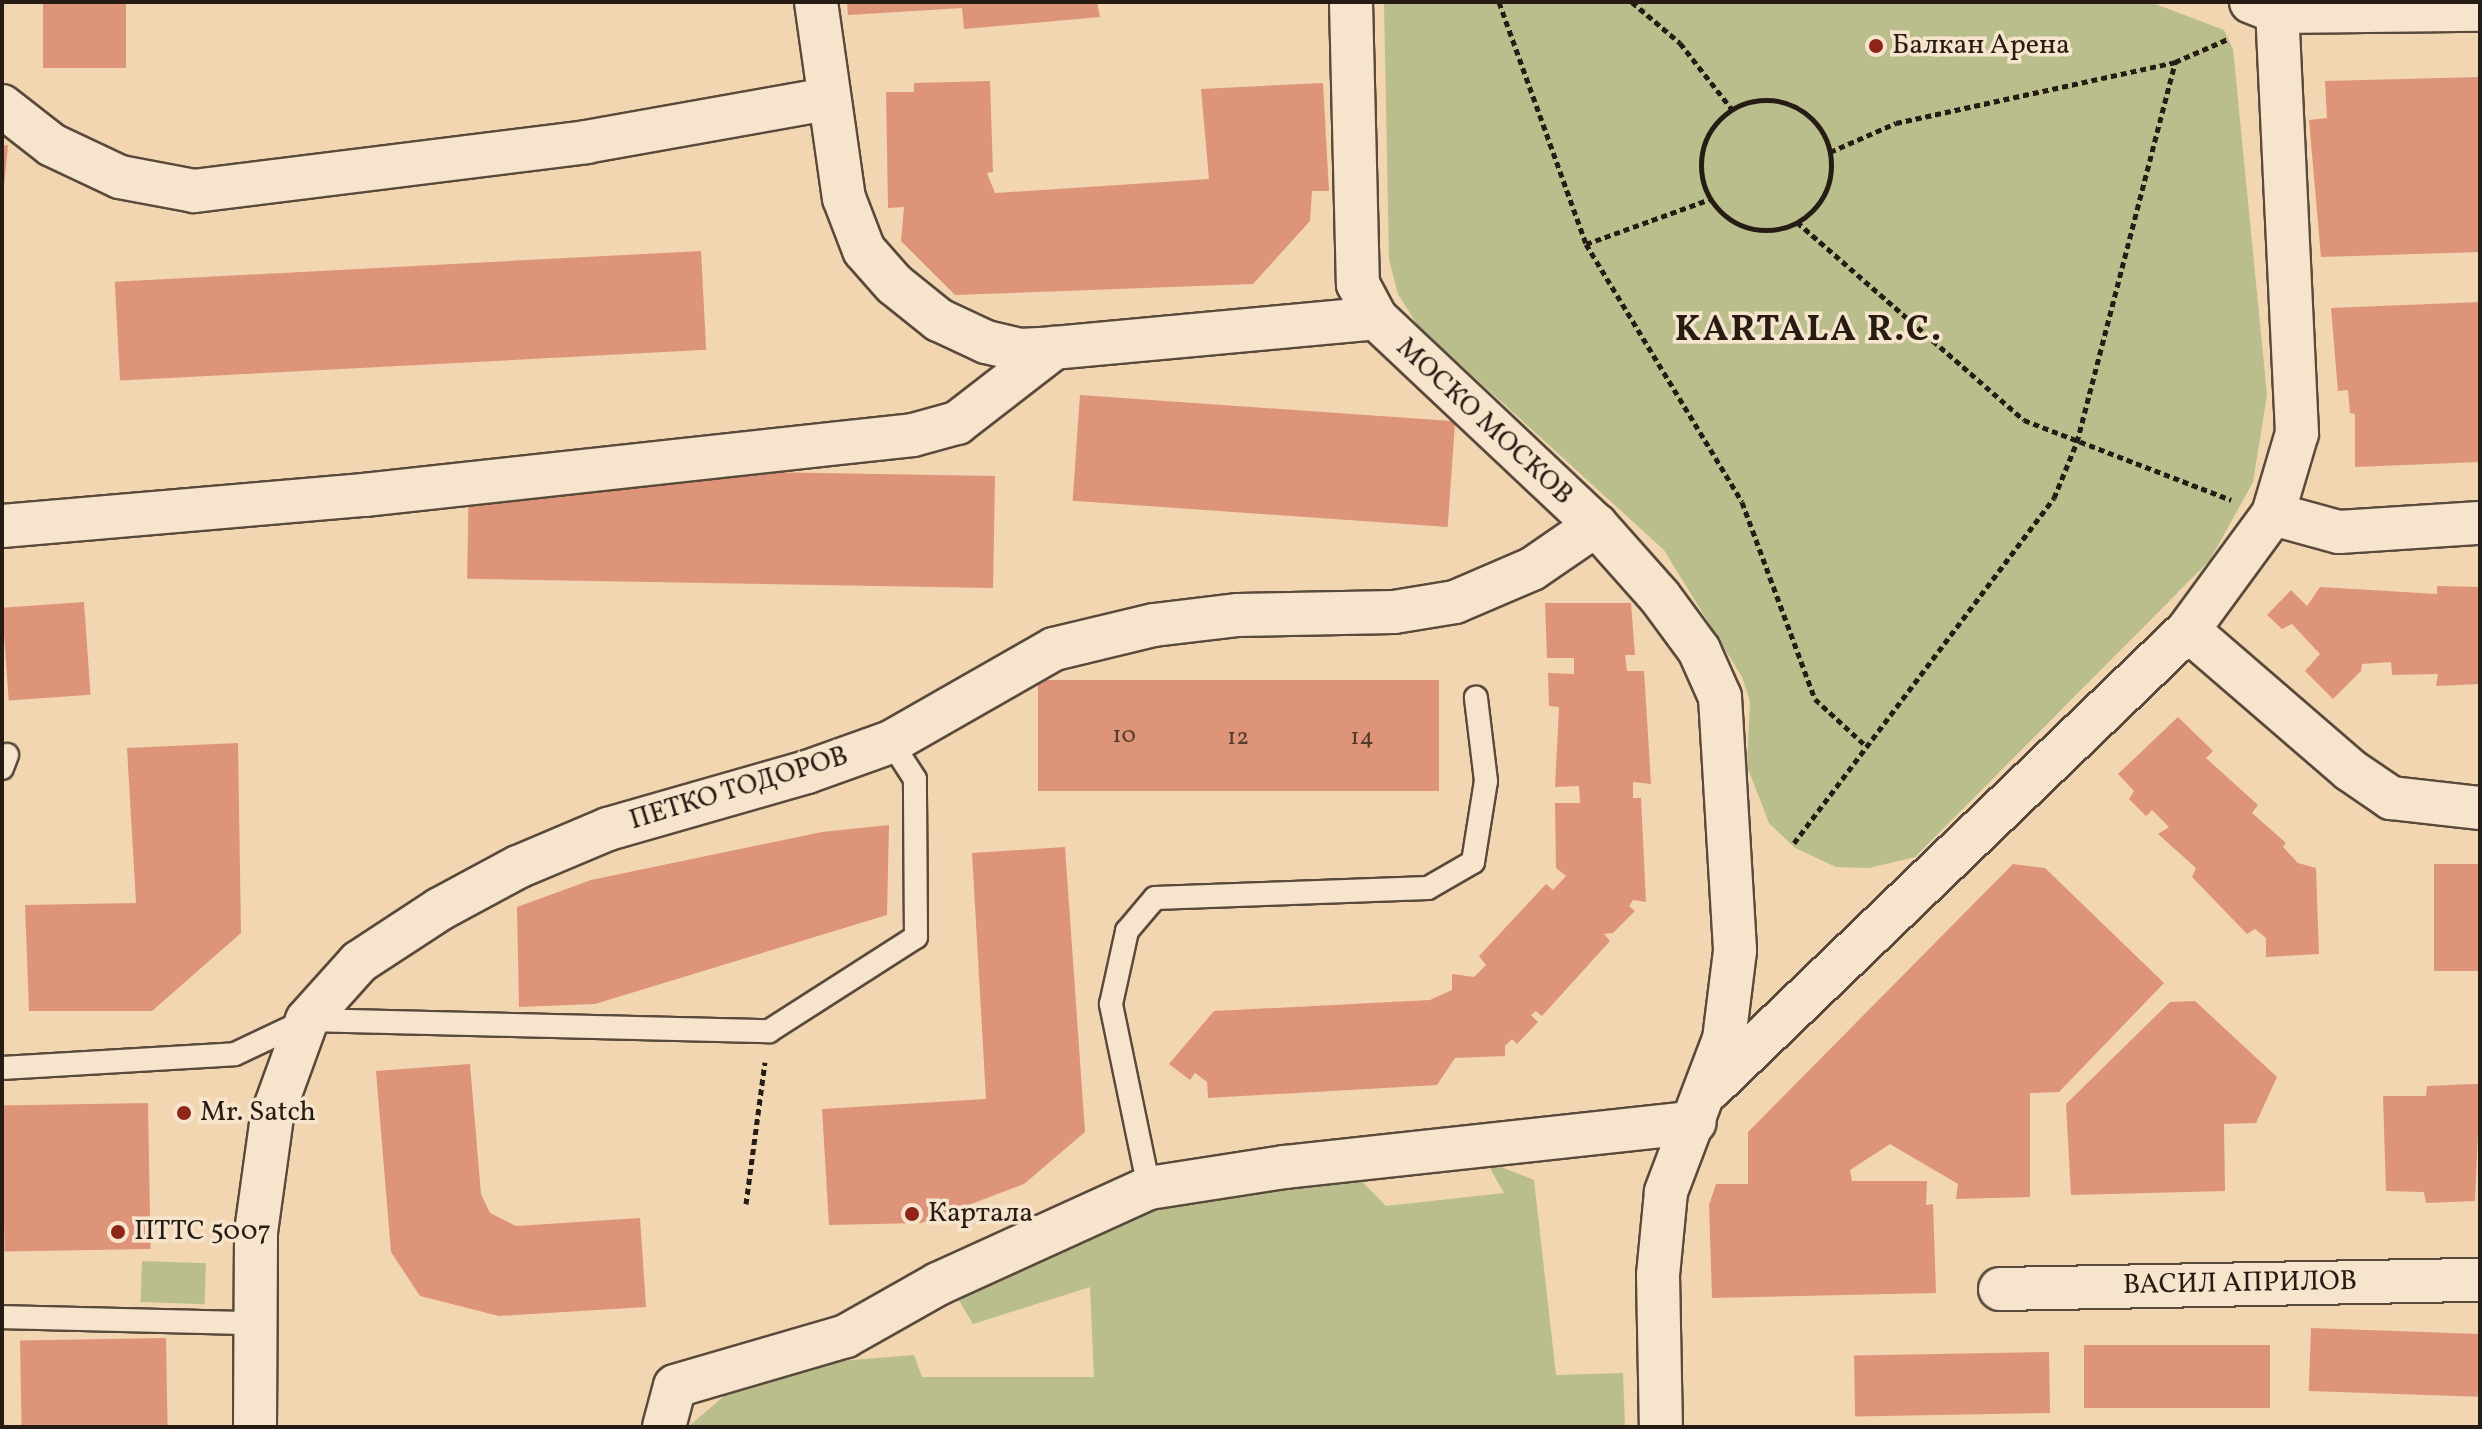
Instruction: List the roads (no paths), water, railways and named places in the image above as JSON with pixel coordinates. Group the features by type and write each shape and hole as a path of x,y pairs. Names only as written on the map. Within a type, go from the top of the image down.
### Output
{"street":[{"path":"816,2 844,198 864,250 894,284 939,320 986,342 1020,350 1376,318"},
{"name":"МОСКО МОСКОВ","path":"1351,2 1358,284 1376,318 1596,525 1660,597 1699,650 1720,697 1735,951 1724,1039 1666,1192 1657,1288 1661,1427"},
{"path":"664,1427 675,1386 846,1336 938,1284 1149,1188 1700,1108 2188,630 2273,514 2297,433 2264,7 2480,10"},
{"path":"2,106 52,145 120,177 194,191 586,142 828,99"},
{"path":"2,526 364,495 913,435 957,423 1054,348"},
{"path":"2273,514 2339,532 2480,523"},
{"name":"ПЕТКО ТОДОРОВ","path":"255,1427 254,1323 262,1163 272,1116 307,1020 359,962 440,909 518,867 608,829 807,772 891,742 1054,649 1154,625 1238,615 1394,612 1455,602 1532,569 1596,525"},
{"path":"2188,630 2350,770 2391,798 2480,808"},
{"name":"ВАСИЛ АПРИЛОВ","path":"2000,1289 2480,1280"}],"lane":[{"path":"1149,1188 1111,1004 1127,931 1155,898 1428,888 1473,862 1486,781 1476,698"},
{"path":"2,1068 235,1054 307,1020 769,1031 916,937 915,779 891,742"},
{"path":"2,1317 254,1323"}],"place":[{"name":"Балкан Арена","path":"1876,46"},
{"name":"Mr. Satch","path":"184,1113"},
{"name":"Картала","path":"912,1214"},
{"name":"ПТТС 5007","path":"118,1232"}],"district":[{"name":"KARTALA R.C.","path":"1809,332"}]}
